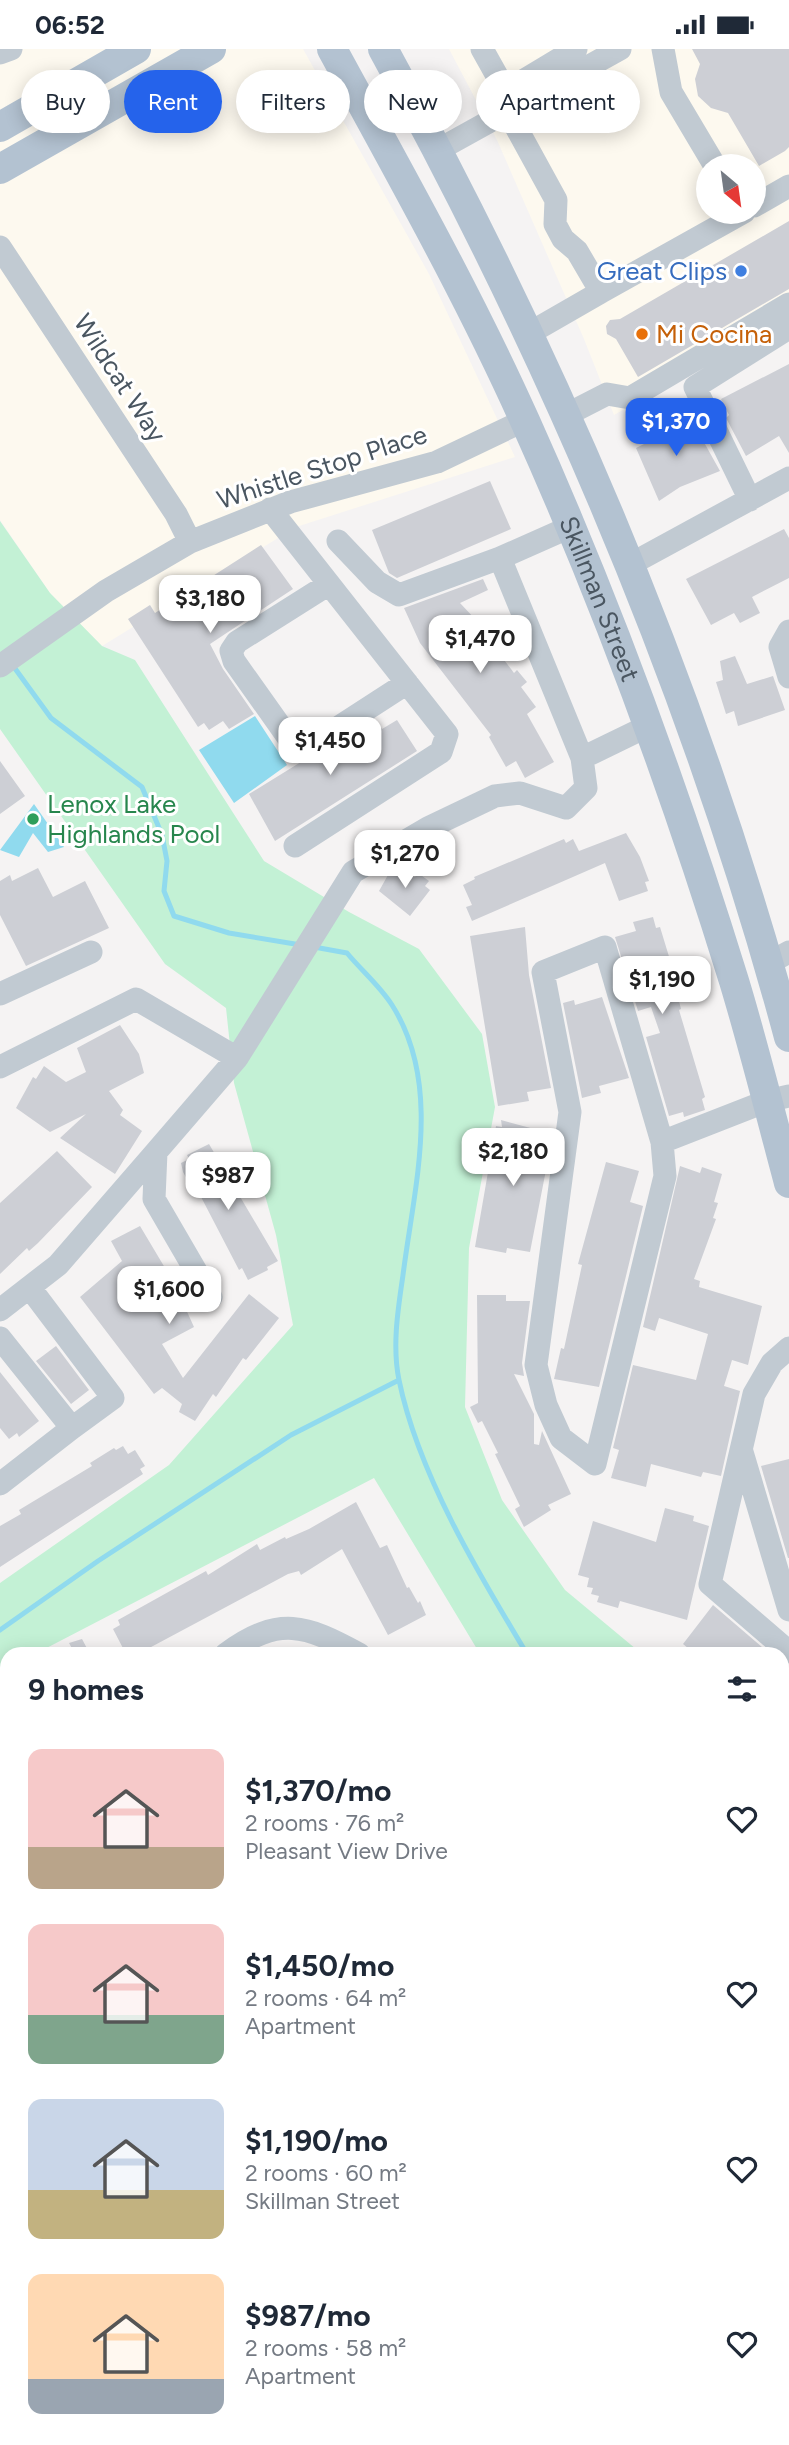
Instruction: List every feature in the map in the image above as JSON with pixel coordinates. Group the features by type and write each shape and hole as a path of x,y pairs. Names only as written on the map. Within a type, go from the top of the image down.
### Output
{"main road":[{"path":"0,127 136,49"},
{"path":"0,169 211,49"},
{"name":"Skillman Street","path":"332,49 450,266 525,420 650,725 735,984 778,1098 789,1183"},
{"name":"Skillman Street","path":"383,49 438,151 528,334 631,564 779,958 789,1038"},
{"path":"491,352 528,334"},
{"path":"525,420 539,417 571,426"},
{"path":"650,725 688,715"}],"street":[{"path":"0,53 11,49"},
{"path":"481,49 494,70"},
{"path":"549,70 576,49"},
{"path":"575,70 621,49"},
{"path":"663,49 671,92 708,154"},
{"path":"438,151 476,124"},
{"path":"519,133 556,200 555,224 563,239 577,251 601,292"},
{"path":"766,200 789,187"},
{"path":"528,334 722,224"},
{"name":"Wildcat Way","path":"0,247 176,514 190,542"},
{"path":"571,426 607,394 630,398 789,303"},
{"path":"750,500 695,387 789,328"},
{"name":"Whistle Stop Place","path":"0,666 141,569 190,542 270,509 437,462 525,420"},
{"path":"631,564 789,478"},
{"path":"270,509 447,734 441,752 295,846"},
{"path":"338,541 377,582 399,595 500,558 570,527"},
{"path":"0,1310 30,1288 84,1238 242,1049 353,872 428,828 495,796 520,793 566,808 586,789 582,758 500,558"},
{"path":"329,584 237,642 231,651 234,661 290,740 302,744 319,740 407,683"},
{"path":"789,631 783,635 779,647 789,677"},
{"path":"582,758 650,725"},
{"path":"605,947 662,1142 665,1176 595,1464 561,1438 546,1405 536,1365 570,1112 543,972 605,947"},
{"path":"0,994 91,952"},
{"path":"0,1067 135,999 242,1049"},
{"path":"662,1142 778,1098"},
{"path":"156,1152 154,1199 211,1297"},
{"path":"0,1484 113,1398 30,1288"},
{"path":"0,1338 72,1429"},
{"path":"783,1647 710,1584 754,1394 772,1363 789,1348"},
{"path":"741,1449 789,1610"},
{"path":"237,1647 256,1635 281,1627 316,1630 346,1647"}],"shaded area":[{"path":"0,49 303,49 315,70 236,70 236,133 350,133 429,274 515,457 296,527 102,646 50,593 0,520"},
{"path":"449,49 789,49 789,315 614,415 584,339 493,133 640,133 640,70 476,70 476,100"}],"green space":[{"path":"0,521 50,593 102,646 135,660 264,861 349,912 419,949 482,1034 495,1107 469,1248 465,1407 502,1500 565,1590 634,1647 476,1647 374,1478 48,1647 0,1647 0,1583 169,1465 293,1325 276,1235 234,1083 226,1008 165,964 0,729"}],"water":[{"path":"255,716 287,765 234,803 199,750"},
{"name":"Lenox Lake Highlands Pool","path":"34,804 64,847 48,852 33,833 19,857 0,850"}],"building":[{"path":"692,49 789,49 789,147 766,162 766,154 752,154 728,113 711,108 698,96 695,79 700,64"},
{"path":"789,221 789,289 638,377 616,339 607,334 606,326 610,320 620,319"},
{"path":"789,364 789,453 779,436 746,456 726,418 729,415 721,399"},
{"path":"691,419 720,471 680,487 659,501 636,448 648,442 646,438 677,422 679,425"},
{"path":"490,481 511,529 397,578 389,573 372,530"},
{"path":"784,529 789,538 789,578 752,597 760,613 740,623 734,613 711,625 686,579"},
{"path":"261,545 293,589 210,644 223,669 254,714 229,729 223,721 209,730 204,723 198,727 128,619 150,605 155,613"},
{"path":"483,579 488,590 460,603 492,637 489,640 514,673 517,670 527,682 521,687 536,707 527,714 554,762 525,778 516,761 506,767 489,737 491,735 420,643 404,608"},
{"path":"735,656 747,684 773,676 785,710 738,726 734,711 726,714 716,682 723,680 720,661"},
{"path":"376,720 382,729 397,720 417,751 275,841 249,794 309,757 327,752"},
{"path":"0,761 25,796 0,814"},
{"path":"626,833 640,857 649,881 645,882 648,891 619,901 605,863 472,921 466,907 472,905 463,885 475,879 474,877 564,839 566,843 573,839 579,851"},
{"path":"393,866 415,877 418,873 429,881 425,886 430,890 410,916 379,891"},
{"path":"38,868 53,897 85,881 109,928 26,966 0,915 0,881 10,875 12,881"},
{"path":"653,917 656,928 660,927 681,996 678,997 679,1010 705,1097 702,1099 705,1110 684,1117 683,1112 669,1116 646,1037 660,1033 651,1007 638,1011 615,937 636,931 633,922"},
{"path":"525,927 529,975 551,1088 527,1092 529,1101 498,1106 470,936"},
{"path":"602,997 629,1078 599,1086 601,1093 582,1098 563,1003 574,1000 575,1005"},
{"path":"120,1025 139,1054 144,1073 109,1091 123,1110 120,1115 142,1131 115,1174 60,1138 86,1114 50,1132 16,1108 33,1077 36,1079 44,1066 66,1082 86,1072 77,1048"},
{"path":"501,1120 553,1134 530,1252 507,1248 506,1253 475,1247 496,1126 502,1127"},
{"path":"209,1144 278,1261 267,1267 268,1270 248,1280 242,1268 239,1270 200,1195 197,1197 183,1172 181,1163 189,1159 187,1155"},
{"path":"57,1151 92,1187 38,1243 29,1251 27,1248 0,1274 0,1203"},
{"path":"606,1162 639,1171 630,1202 643,1206 599,1387 554,1379 561,1348 564,1349 582,1265 578,1264"},
{"path":"680,1166 700,1173 702,1167 722,1174 714,1202 718,1203 713,1218 716,1219 694,1279 700,1281 699,1287 762,1306 748,1365 732,1360 724,1386 740,1391 721,1476 703,1472 701,1477 651,1464 646,1487 611,1478 619,1450 613,1448 633,1365 696,1380 708,1334 659,1318 655,1331 643,1327"},
{"path":"140,1226 174,1283 194,1327 162,1344 183,1378 249,1294 279,1318 246,1360 243,1358 216,1397 213,1394 195,1421 179,1412 182,1404 162,1388 154,1394 80,1297 122,1261 111,1241"},
{"path":"477,1295 506,1295 506,1301 530,1301 522,1363 524,1376 514,1374 534,1414 534,1444 539,1445 542,1431 571,1494 548,1505 551,1510 524,1527 515,1509 520,1506 495,1454 498,1453 482,1421 478,1423 470,1407 478,1403"},
{"path":"56,1346 89,1390 71,1404 36,1361"},
{"path":"0,1372 39,1421 19,1437 17,1433 9,1439 0,1428"},
{"path":"123,1446 128,1454 135,1450 145,1466 140,1469 143,1474 0,1567 0,1526 21,1514 19,1510 92,1466 90,1463 114,1448 116,1450"},
{"path":"789,1459 789,1558 788,1558 761,1466"},
{"path":"356,1502 380,1548 387,1545 407,1588 409,1587 418,1603 420,1601 426,1615 388,1635 342,1549 301,1575 299,1571 288,1574 151,1647 122,1647 113,1629 120,1625 118,1620 206,1571 208,1575 257,1544 260,1550 285,1537 286,1539"},
{"path":"665,1508 694,1516 693,1521 709,1526 687,1620 620,1601 618,1608 597,1602 599,1596 591,1594 593,1588 587,1587 589,1578 578,1575 593,1521 656,1542"},
{"path":"713,1605 762,1647 687,1647 683,1644"},
{"path":"82,1639 86,1647 71,1647 69,1643"}],"waterway":[{"path":"11,663 51,718 142,787 162,835 167,861 164,891 174,916 229,933 301,945"},
{"path":"314,947 347,953 387,998 408,1036 417,1069 421,1137 396,1327 399,1380 420,1451 435,1486 470,1556 523,1647"},
{"path":"0,1630 98,1561 291,1435 399,1380"}],"place":[{"name":"Great Clips","path":"741,271"},
{"name":"Mi Cocina","path":"642,334"},
{"name":"Lenox Lake Highlands Pool","path":"33,819"}]}
